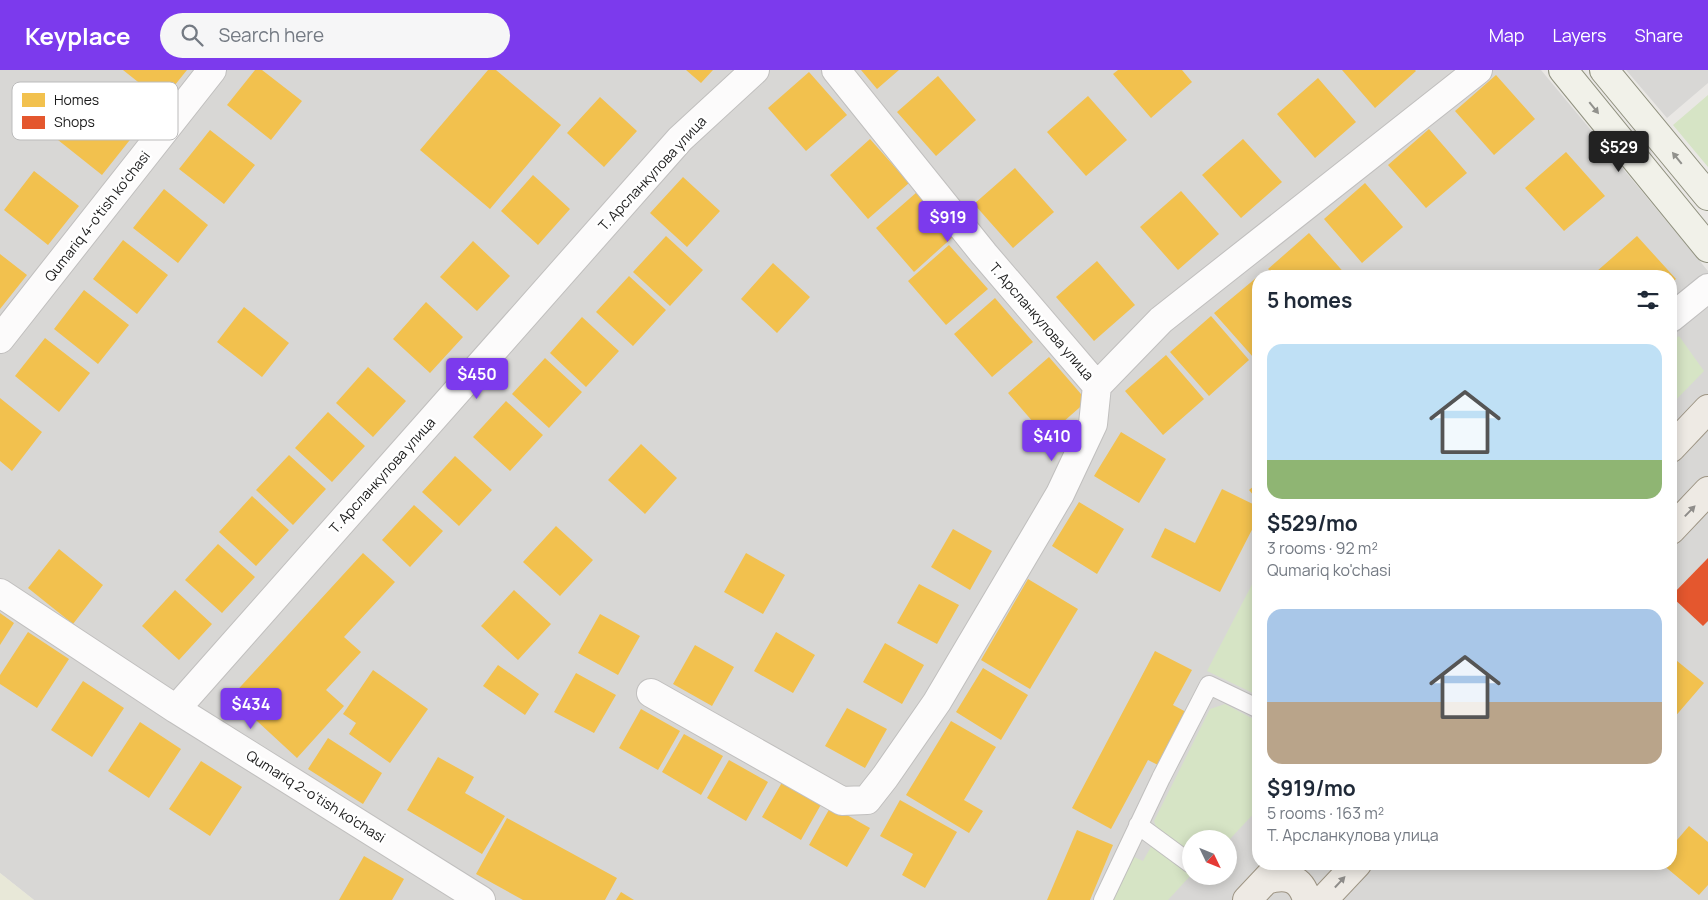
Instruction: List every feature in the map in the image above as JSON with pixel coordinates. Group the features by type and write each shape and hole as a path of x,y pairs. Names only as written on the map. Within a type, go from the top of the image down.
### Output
{"main road":[{"path":"1563,70 1708,248"},
{"path":"1604,70 1708,196"},
{"path":"1677,442 1708,409"},
{"path":"1677,524 1708,491"},
{"path":"1323,900 1351,870"},
{"path":"1247,900 1273,872 1276,877 1293,879 1300,885 1307,900"}],"street":[{"name":"Qumariq 4-o'tish ko'chasi","path":"178,113 212,70"},
{"name":"Т. Арсланкулова улица","path":"176,708 680,139 755,70"},
{"name":"Т. Арсланкулова улица","path":"836,70 984,254 1098,386"},
{"path":"651,693 842,800 867,800 937,702 1060,494 1094,424 1098,386 1161,320 1478,70"},
{"name":"Qumariq 4-o'tish ko'chasi","path":"0,339 157,140"},
{"path":"1677,313 1708,288"},
{"name":"Qumariq 2-o'tish ko'chasi","path":"0,593 176,708 482,900"}],"lane":[{"path":"1103,900 1209,685 1252,706"},
{"path":"1138,826 1182,858"}],"shaded area":[{"path":"0,70 1541,70 1708,271 1708,900 34,900 0,873"},
{"path":"1626,70 1708,70 1708,83 1667,118"}],"green space":[{"path":"1708,95 1708,167 1673,125"},
{"path":"1679,336 1704,371 1677,399 1677,338"},
{"path":"1252,584 1252,693 1207,671"},
{"path":"1225,704 1252,718 1252,815 1238,830 1182,830 1182,848 1157,830 1154,821 1210,709"},
{"path":"1152,845 1182,868 1182,885 1168,900 1112,900 1132,856 1143,861"},
{"path":"0,873 34,900 0,900"}],"building: Homes":[{"path":"123,70 187,70 177,82 138,82"},
{"path":"255,70 262,70 302,101 271,140 227,105"},
{"path":"488,70 496,70 561,125 490,209 420,150"},
{"path":"686,70 713,70 701,83"},
{"path":"861,70 899,70 877,89"},
{"path":"1118,70 1182,70 1192,82 1151,118 1113,74"},
{"path":"1342,70 1415,70 1416,71 1375,108"},
{"path":"809,72 847,115 806,151 768,108"},
{"path":"1496,75 1535,119 1494,155 1455,111"},
{"path":"938,76 976,120 936,156 897,112"},
{"path":"1318,78 1356,122 1315,158 1277,114"},
{"path":"1088,96 1127,140 1086,176 1047,132"},
{"path":"600,97 637,131 604,167 567,133"},
{"path":"1429,129 1467,173 1426,208 1388,165"},
{"path":"210,130 255,165 224,204 179,169"},
{"path":"870,139 909,183 868,219 830,175"},
{"path":"1243,139 1282,182 1241,218 1202,175"},
{"path":"58,140 130,140 102,175"},
{"path":"1566,152 1605,196 1564,231 1525,188"},
{"path":"1015,168 1054,212 1013,248 974,204"},
{"path":"34,171 79,206 48,245 4,210"},
{"path":"533,175 570,209 538,245 501,211"},
{"path":"683,177 720,211 687,247 650,213"},
{"path":"1365,183 1403,227 1362,263 1324,219"},
{"path":"164,189 208,225 178,263 133,228"},
{"path":"1181,191 1219,234 1178,270 1140,227"},
{"path":"917,192 955,235 914,272 876,228"},
{"path":"1309,233 1342,270 1269,270"},
{"path":"666,236 703,270 670,306 633,272"},
{"path":"1637,236 1668,270 1598,270"},
{"path":"123,240 168,275 137,314 93,279"},
{"path":"473,241 510,276 477,311 440,277"},
{"path":"949,245 988,289 946,325 908,281"},
{"path":"0,254 27,275 0,309"},
{"path":"1097,261 1135,305 1094,341 1056,297"},
{"path":"773,263 810,297 777,333 741,299"},
{"path":"629,276 666,310 633,346 596,312"},
{"path":"1252,281 1252,356 1214,313"},
{"path":"84,290 129,325 98,364 54,329"},
{"path":"995,298 1033,342 992,377 954,334"},
{"path":"426,302 463,337 430,373 393,339"},
{"path":"244,307 289,343 262,377 217,342"},
{"path":"1211,316 1249,360 1209,396 1170,352"},
{"path":"582,317 619,351 586,387 550,353"},
{"path":"45,338 90,373 59,412 15,376"},
{"path":"1166,355 1204,399 1163,435 1125,391"},
{"path":"1049,357 1087,401 1046,437 1008,393"},
{"path":"545,358 582,392 549,428 512,394"},
{"path":"368,367 406,401 373,437 336,403"},
{"path":"0,398 42,432 12,471 0,461"},
{"path":"506,401 543,435 510,471 473,437"},
{"path":"328,412 365,446 332,482 295,448"},
{"path":"1121,432 1166,459 1139,503 1094,476"},
{"path":"641,444 677,478 645,514 608,480"},
{"path":"289,455 326,489 293,525 256,490"},
{"path":"455,456 492,490 459,526 422,492"},
{"path":"1222,489 1252,504 1252,530 1220,592 1151,557 1165,528 1195,543"},
{"path":"252,496 289,530 256,566 219,532"},
{"path":"1079,502 1124,529 1097,574 1052,546"},
{"path":"414,505 443,531 410,567 382,540"},
{"path":"556,526 593,560 560,596 523,562"},
{"path":"953,529 992,551 970,590 931,567"},
{"path":"218,544 255,577 222,613 185,580"},
{"path":"59,549 103,585 73,624 28,588"},
{"path":"363,553 395,582 344,637 361,652 326,690 344,706 297,758 231,697"},
{"path":"746,553 785,575 763,614 724,592"},
{"path":"1028,579 1078,609 1030,689 981,660"},
{"path":"919,584 959,605 937,644 897,623"},
{"path":"175,590 212,624 179,660 142,626"},
{"path":"514,590 551,624 518,660 481,626"},
{"path":"0,613 14,623 0,645"},
{"path":"600,614 640,636 618,675 578,653"},
{"path":"28,632 69,659 37,708 0,684 0,675"},
{"path":"776,632 815,655 793,693 754,671"},
{"path":"885,643 924,665 902,704 863,682"},
{"path":"695,645 734,667 712,706 673,684"},
{"path":"1155,651 1192,670 1173,705 1188,713 1160,766 1148,760 1111,829 1072,808"},
{"path":"1677,661 1704,683 1677,714"},
{"path":"498,665 539,694 525,715 483,686"},
{"path":"983,668 1028,695 1001,740 956,712"},
{"path":"373,670 428,709 390,763 349,734 356,723 343,714"},
{"path":"576,673 616,695 594,733 554,712"},
{"path":"83,681 124,708 92,757 51,730"},
{"path":"847,708 887,729 865,768 825,746"},
{"path":"641,709 680,731 658,770 619,748"},
{"path":"951,721 996,747 964,800 983,811 969,833 906,795"},
{"path":"140,722 181,749 149,798 108,771"},
{"path":"684,734 723,756 701,795 662,772"},
{"path":"328,738 382,773 363,804 308,769"},
{"path":"438,757 474,777 465,793 505,816 482,854 407,810"},
{"path":"729,760 768,782 746,821 707,798"},
{"path":"201,761 242,787 210,836 169,809"},
{"path":"784,779 823,801 801,840 762,817"},
{"path":"900,800 957,832 925,888 902,875 913,854 880,836"},
{"path":"831,806 870,828 847,867 809,845"},
{"path":"507,818 617,878 605,900 523,900 476,874"},
{"path":"1689,826 1708,842 1708,885 1699,895 1669,870 1677,870 1677,840"},
{"path":"1077,830 1113,845 1090,900 1047,900"},
{"path":"364,856 404,879 392,900 339,900"},
{"path":"621,892 634,900 616,900"}],"building: Shops":[{"path":"1708,558 1708,621 1703,626 1677,602 1677,590"}]}
